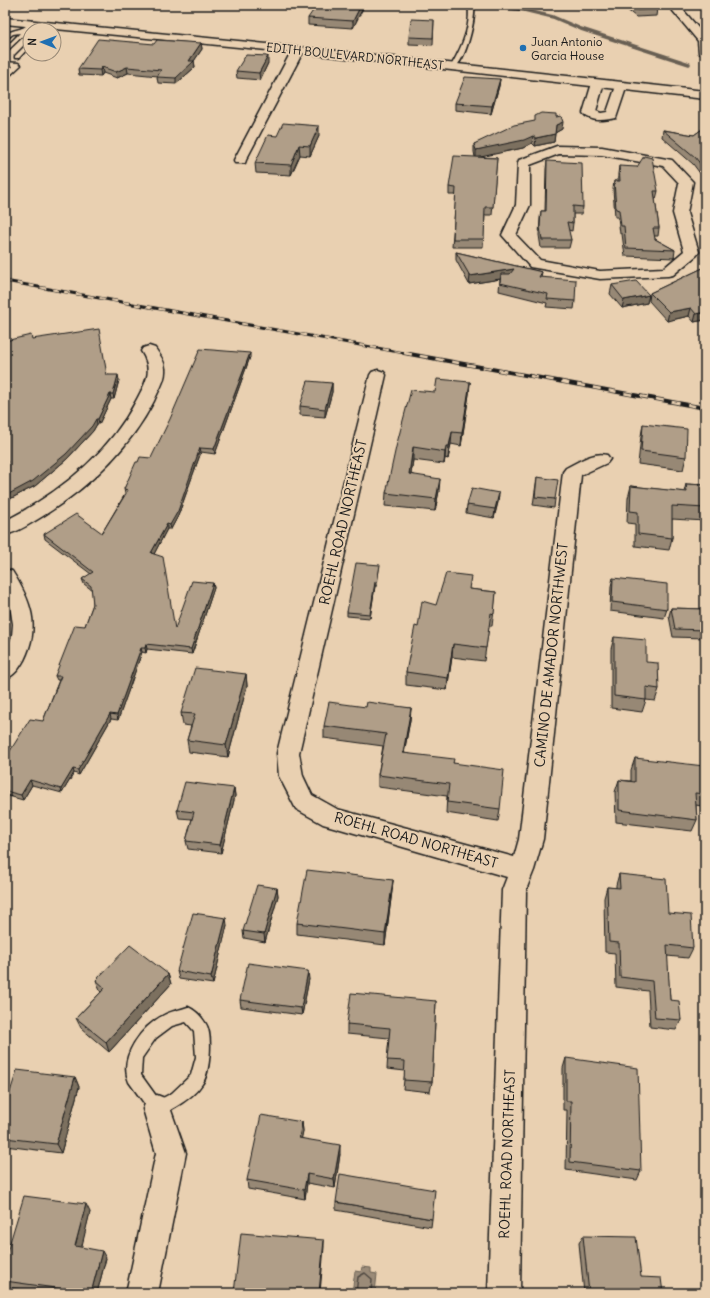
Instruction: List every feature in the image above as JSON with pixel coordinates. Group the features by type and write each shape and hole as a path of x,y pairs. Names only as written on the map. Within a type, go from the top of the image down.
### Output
{"street":[{"path":"673,5 703,41 705,53"},
{"name":"EDITH BOULEVARD NORTHEAST","path":"5,21 22,26"},
{"name":"EDITH BOULEVARD NORTHEAST","path":"62,29 298,50 454,66 705,95"},
{"path":"240,160 298,50"},
{"path":"598,83 589,113 600,117 612,115 621,85"},
{"path":"600,117 601,140"},
{"path":"601,140 667,163 686,182 680,213 692,252 668,272 600,275 535,264 509,235 523,205 524,163 557,150 601,140"},
{"path":"5,529 36,512 82,478 105,456 132,424 143,407 157,375 158,367 155,359 149,352"},
{"name":"ROEHL ROAD NORTHEAST","path":"378,375 288,753 291,776 304,802 331,817 522,870 514,890 504,1293"},
{"name":"CAMINO DE AMADOR NORTHWEST","path":"522,870 531,839 572,472 601,459"},
{"path":"5,576 12,586 18,600 22,614 24,631 20,648 14,660 5,671"},
{"path":"142,1293 171,1153 157,1109"}],"lane":[{"path":"454,66 460,57 470,23 471,5"},
{"path":"5,38 10,33 22,29"},
{"path":"5,51 22,32"},
{"path":"17,56 22,51"},
{"path":"5,64 18,65 5,78"},
{"path":"188,1014 201,1028 203,1057 197,1079 177,1098 157,1109 134,1077 135,1056 151,1033 168,1020 188,1014"}],"water":[{"path":"362,1267 371,1268 371,1273 377,1274 375,1293 352,1293 355,1271 361,1272"}],"building":[{"path":"317,5 361,5 353,21 308,18"},
{"path":"631,5 655,5 657,9 638,10"},
{"path":"411,19 434,20 433,38 409,37"},
{"path":"98,39 154,44 157,40 201,43 189,61 194,61 176,78 157,77 161,70 127,67 116,72 102,67 100,70 78,69"},
{"path":"246,55 268,56 259,73 236,71"},
{"path":"465,77 500,79 492,106 455,103"},
{"path":"541,113 556,114 556,117 561,116 563,122 556,125 555,134 536,138 533,136 524,140 476,150 474,144 514,125 535,121 535,116"},
{"path":"283,123 319,126 310,146 299,145 291,165 255,163 268,135 277,136"},
{"path":"705,127 705,170 695,157 663,130 694,135"},
{"path":"454,156 497,158 493,207 485,207 484,239 453,239 456,188 449,187"},
{"path":"644,156 652,158 658,191 654,191 659,228 653,228 655,239 675,250 626,248 624,226 621,226 619,210 616,209 614,181 620,181 619,166 637,167"},
{"path":"547,161 582,163 583,207 573,206 573,223 567,222 571,240 542,240 540,227 541,211 546,211"},
{"path":"456,252 542,272 539,277 576,280 575,301 547,299 548,294 500,283 501,274 510,274 514,269 470,276"},
{"path":"705,267 705,312 696,314 691,308 669,312 650,293"},
{"path":"636,281 649,295 624,300 612,285"},
{"path":"99,329 107,375 118,375 113,394 110,394 98,419 96,419 92,426 66,454 33,481 5,496 5,463 8,462 5,460 5,341 31,335 32,339"},
{"path":"200,349 250,353 214,449 200,448 178,511 170,525 167,524 151,553 163,557 175,629 192,581 213,583 191,649 146,644 145,648 141,648 117,715 110,714 78,770 73,769 61,789 30,780 21,795 5,791 5,759 30,719 43,721 61,676 55,676 75,625 85,626 93,604 91,586 82,579 93,572 44,534 76,514 102,533 128,490 124,489 136,462 138,462 140,457 151,458 170,419"},
{"path":"437,379 470,382 462,433 452,432 449,446 446,446 445,452 413,447 409,474 440,479 436,499 386,493 411,390 435,392"},
{"path":"308,381 332,383 325,409 300,406"},
{"path":"643,424 687,429 686,457 641,451"},
{"path":"537,477 558,480 555,499 535,497"},
{"path":"686,484 705,485 705,508 672,506 672,538 638,534 638,512 630,511 631,486 687,492"},
{"path":"472,488 499,493 495,509 467,505"},
{"path":"356,563 380,565 377,582 375,582 370,614 347,612"},
{"path":"446,573 471,576 469,589 496,592 494,614 491,613 486,648 453,644 448,678 406,672 415,626 418,627 422,601 436,605"},
{"path":"613,578 667,584 667,609 612,602"},
{"path":"671,608 705,609 705,630 675,629"},
{"path":"614,637 646,640 646,662 658,663 659,689 646,687 646,700 614,696"},
{"path":"195,668 246,674 226,745 187,740 195,714 181,713"},
{"path":"329,702 366,707 367,702 411,708 403,753 454,759 453,763 504,770 500,809 447,802 449,784 378,775 386,734 324,726"},
{"path":"635,758 704,766 705,794 695,793 697,820 619,810 619,780 635,782"},
{"path":"185,782 234,788 220,845 186,841 194,812 177,810"},
{"path":"307,870 393,880 385,934 297,923"},
{"path":"619,874 666,879 668,913 691,915 693,948 667,945 670,1000 679,1001 681,1020 655,1018 652,981 620,977 619,943 609,942 607,887 620,888"},
{"path":"257,885 277,888 264,934 243,931"},
{"path":"193,913 226,918 211,977 177,971"},
{"path":"130,945 168,974 106,1042 76,1018 105,988 96,980"},
{"path":"248,963 308,971 301,1008 240,1000"},
{"path":"351,993 436,1001 432,1082 404,1080 405,1061 387,1060 390,1028 347,1024"},
{"path":"566,1058 638,1068 641,1171 570,1162 571,1101 566,1101"},
{"path":"17,1070 75,1077 56,1144 5,1138 5,1108"},
{"path":"261,1115 302,1122 299,1138 340,1145 334,1179 307,1174 304,1190 247,1180"},
{"path":"340,1174 435,1190 432,1219 336,1202"},
{"path":"24,1196 86,1204 75,1246 102,1251 91,1293 5,1281 5,1259"},
{"path":"241,1233 324,1240 319,1293 234,1293"},
{"path":"583,1236 636,1237 641,1277 661,1278 663,1293 589,1293"}],"waterway":[{"path":"490,5 524,10 553,17 581,29 689,64"}],"railway":[{"path":"5,281 410,354"},
{"path":"404,353 705,408"}],"place":[{"name":"Juan Antonio Garcia House","path":"523,48"}]}
